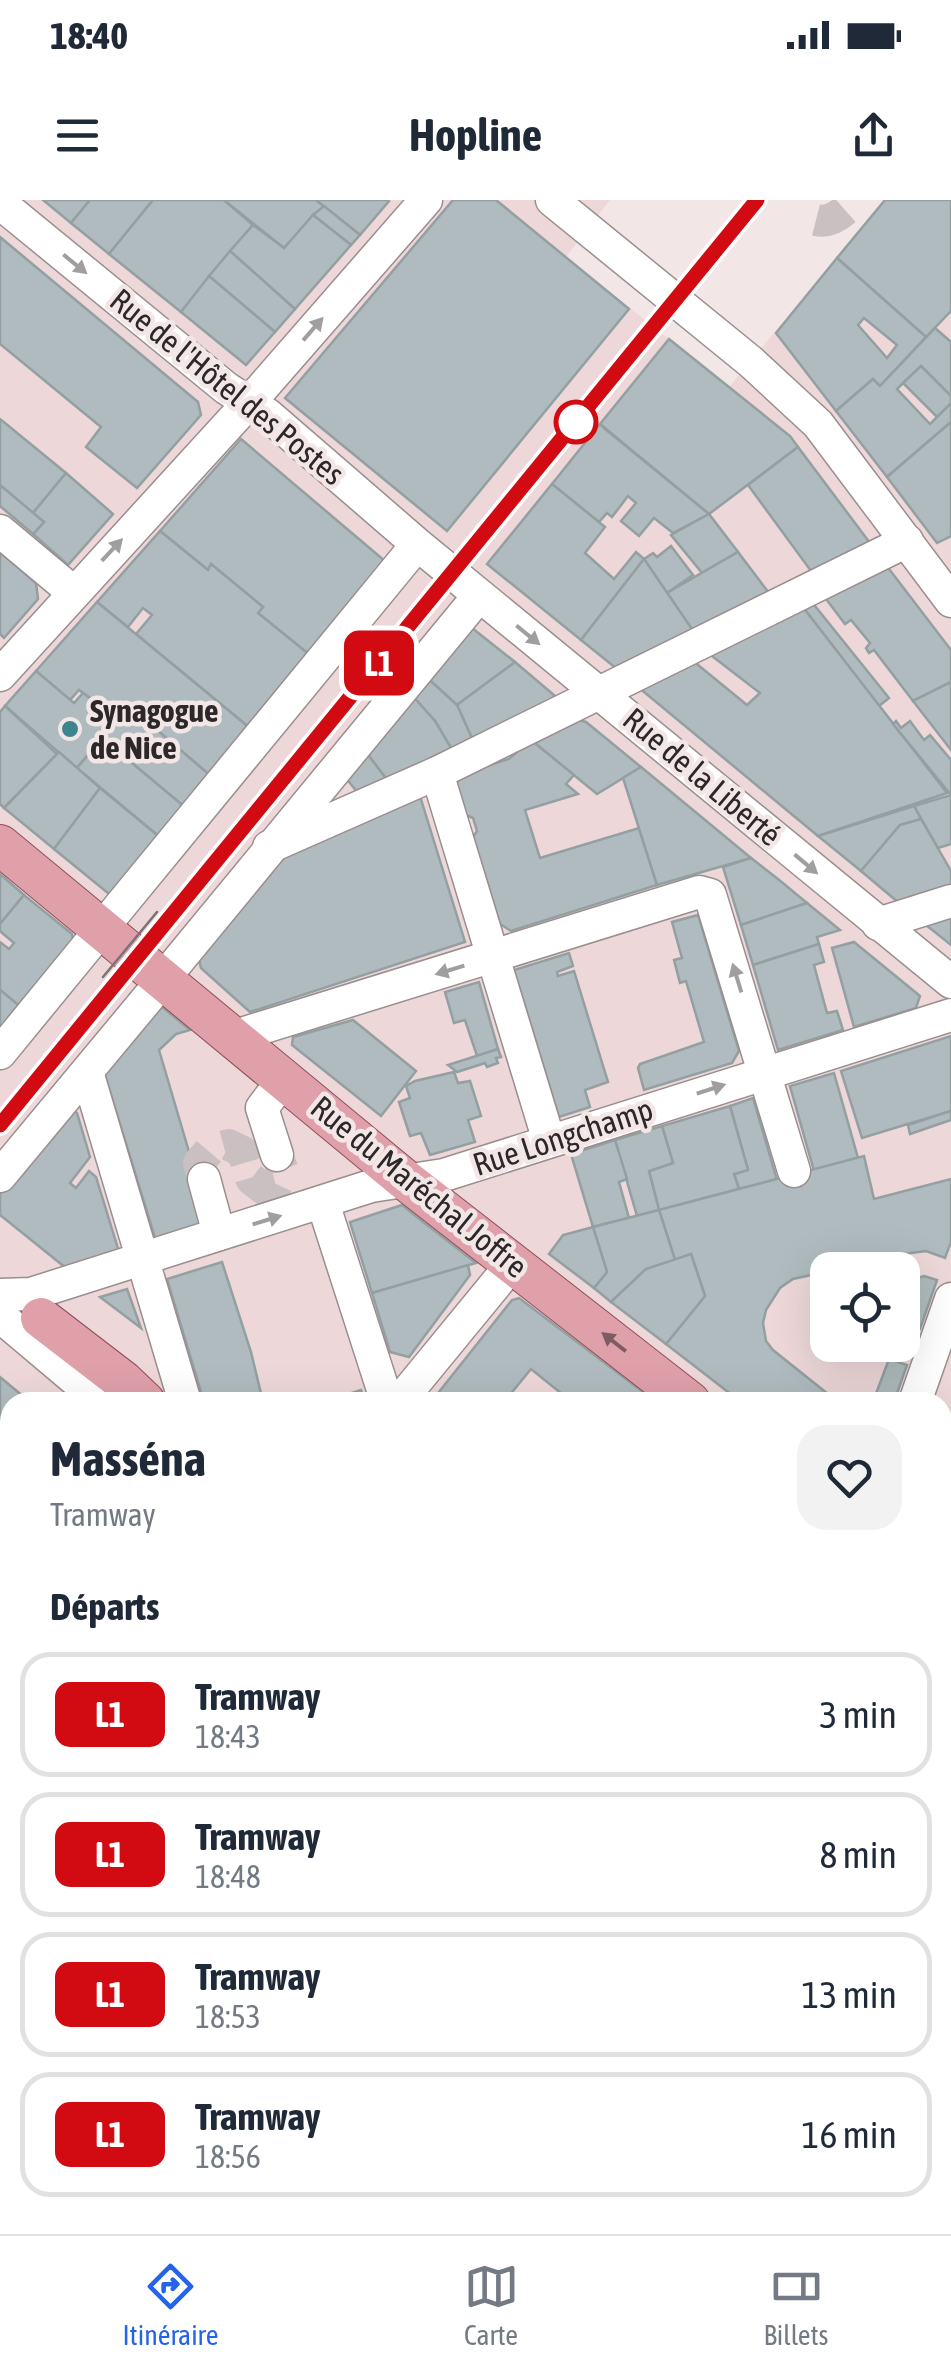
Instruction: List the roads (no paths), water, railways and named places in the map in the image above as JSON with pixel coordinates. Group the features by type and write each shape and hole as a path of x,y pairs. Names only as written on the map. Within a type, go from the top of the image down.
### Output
{"main road":[{"name":"Rue du Maréchal Joffre","path":"0,846 232,1038 273,1094 404,1179 673,1392"},
{"path":"41,1318 135,1392"}],"street":[{"path":"0,675 249,403 426,200"},
{"path":"552,200 751,362 818,424 951,601"},
{"name":"Rue de l'Hôtel des Postes","path":"0,202 453,573"},
{"path":"0,531 74,592"},
{"path":"269,847 437,773 907,542"},
{"path":"0,1053 411,552"},
{"name":"Rue de la Liberté","path":"453,573 951,982"},
{"path":"0,1176 87,1072 159,976 473,603"},
{"path":"437,773 549,1141"},
{"path":"232,1038 699,892 710,895 794,1170"},
{"path":"878,924 951,901"},
{"name":"Rue Longchamp","path":"0,1295 30,1294 404,1179 444,1175 951,1015"},
{"path":"87,1072 182,1392"},
{"path":"273,1094 277,1155"},
{"path":"204,1179 219,1234"},
{"path":"324,1202 384,1392"},
{"path":"406,1392 512,1263"},
{"path":"918,1392 951,1299"},
{"path":"0,1316 90,1392"}],"tunnel":[{"path":"816,220 833,218 855,200"},
{"path":"204,1179 199,1163 210,1150 229,1145 243,1152 251,1179 264,1189 276,1186 283,1171 277,1155"}],"tram line":[{"path":"0,1125 757,200"},
{"name":"L1","path":"0,1125 757,200"},
{"path":"103,977 157,912"}],"place":[{"name":"Synagogue de Nice","path":"70,729"}]}
